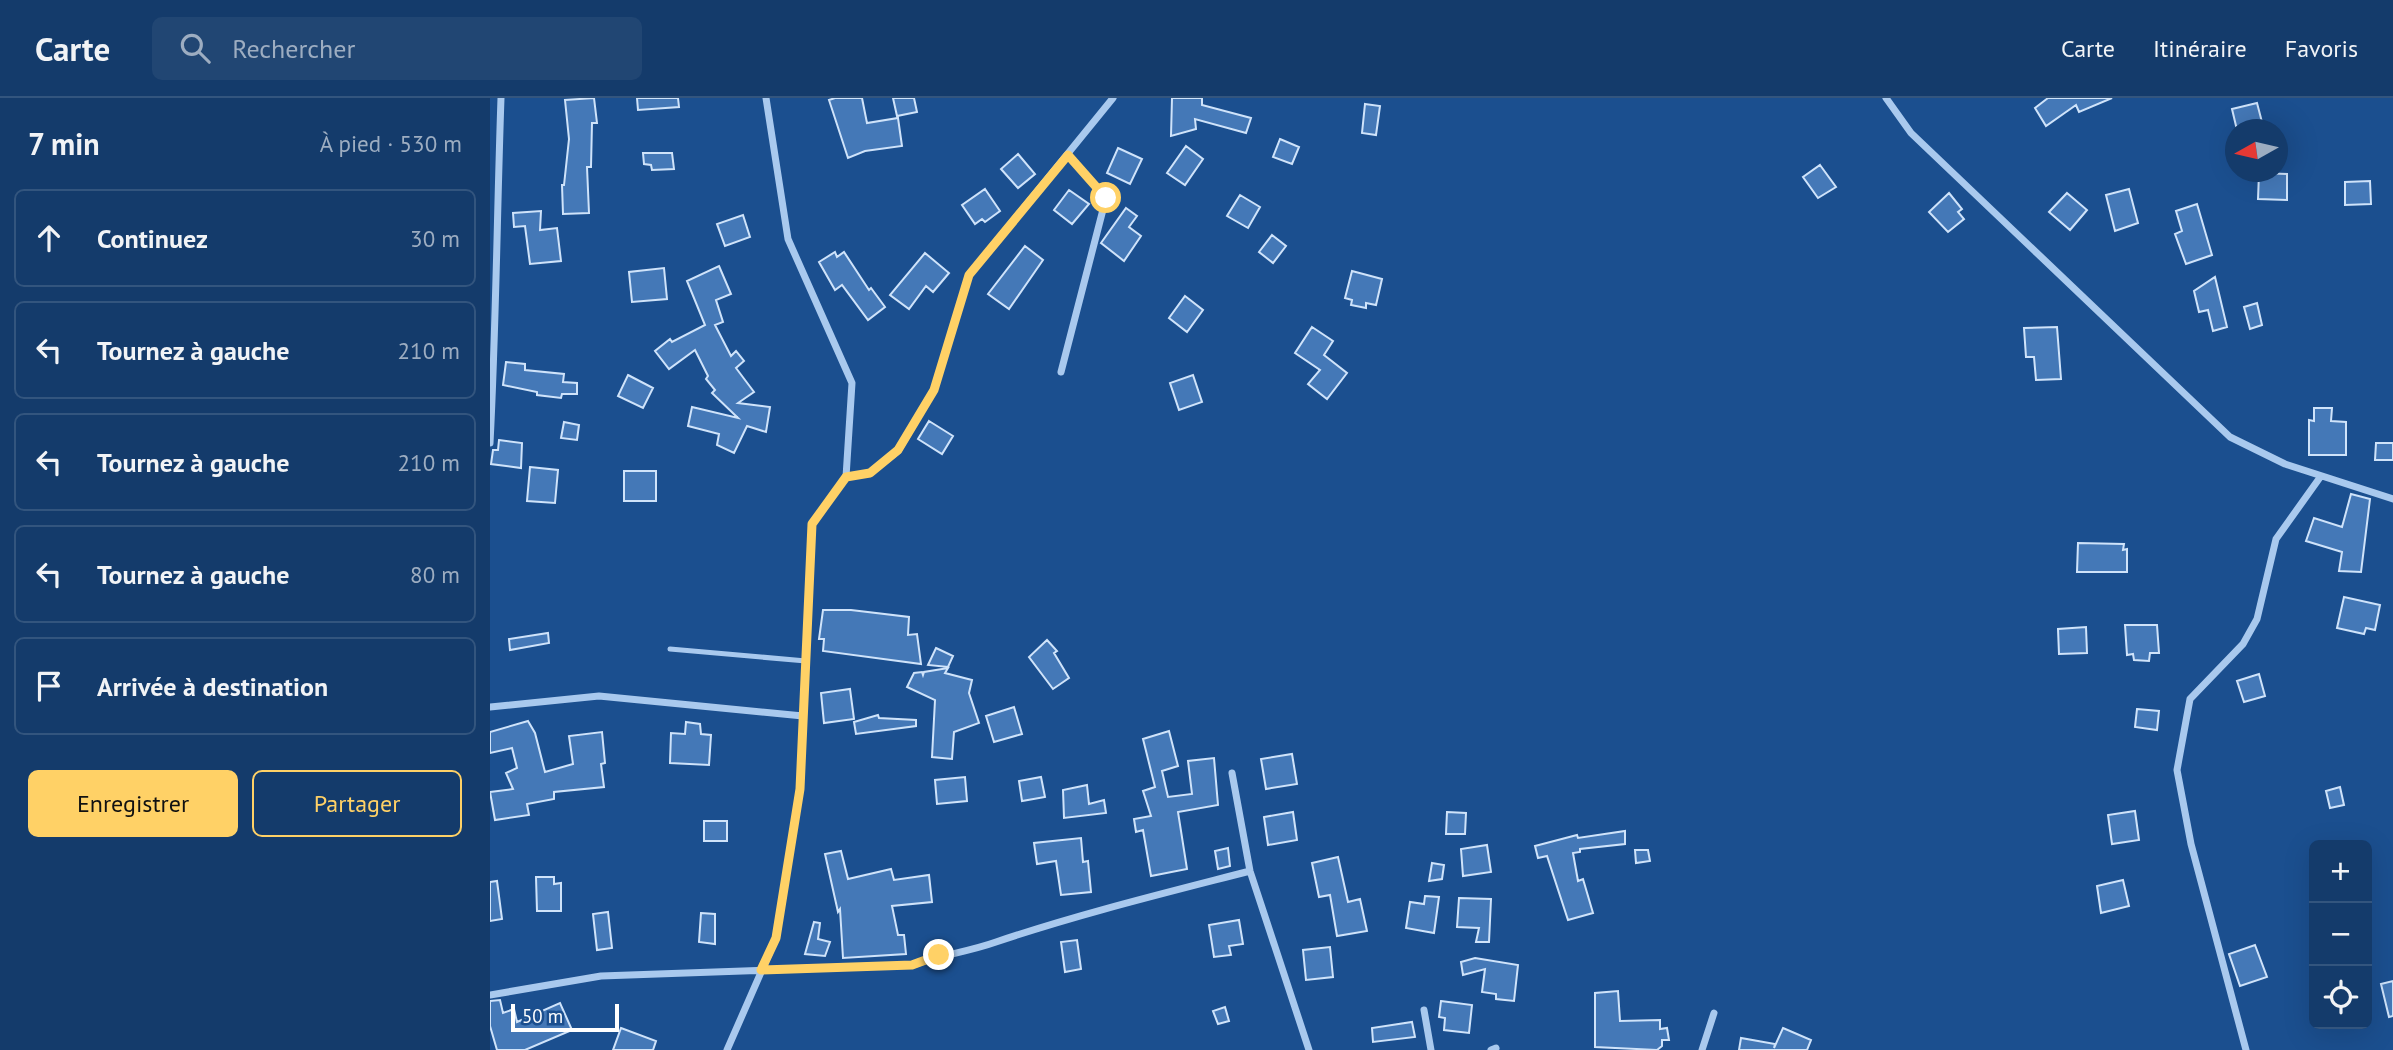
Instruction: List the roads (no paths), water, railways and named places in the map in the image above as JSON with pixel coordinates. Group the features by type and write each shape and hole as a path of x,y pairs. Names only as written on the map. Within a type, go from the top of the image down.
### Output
{"street":[{"path":"490,443 499,280 496,251 502,98"},
{"path":"727,1050 776,938 800,789 812,524 846,477 852,383 788,239 766,98"},
{"path":"846,477 870,473 898,450 934,390 969,275 1113,98"},
{"path":"1886,98 1911,133 2230,437 2285,464 2393,499"},
{"path":"1061,372 1106,198 1068,155"},
{"path":"2246,1050 2191,845 2176,770 2190,699 2243,644 2257,619 2276,539 2321,476"},
{"path":"490,707 599,696 803,716"},
{"path":"1232,773 1250,871 1309,1050"},
{"path":"490,995 601,976 912,965 939,955 993,943 1044,925 1250,871"},
{"path":"1424,1010 1431,1050"},
{"path":"1703,1050 1713,1013"}],"lane":[{"path":"670,649 806,661"}]}
